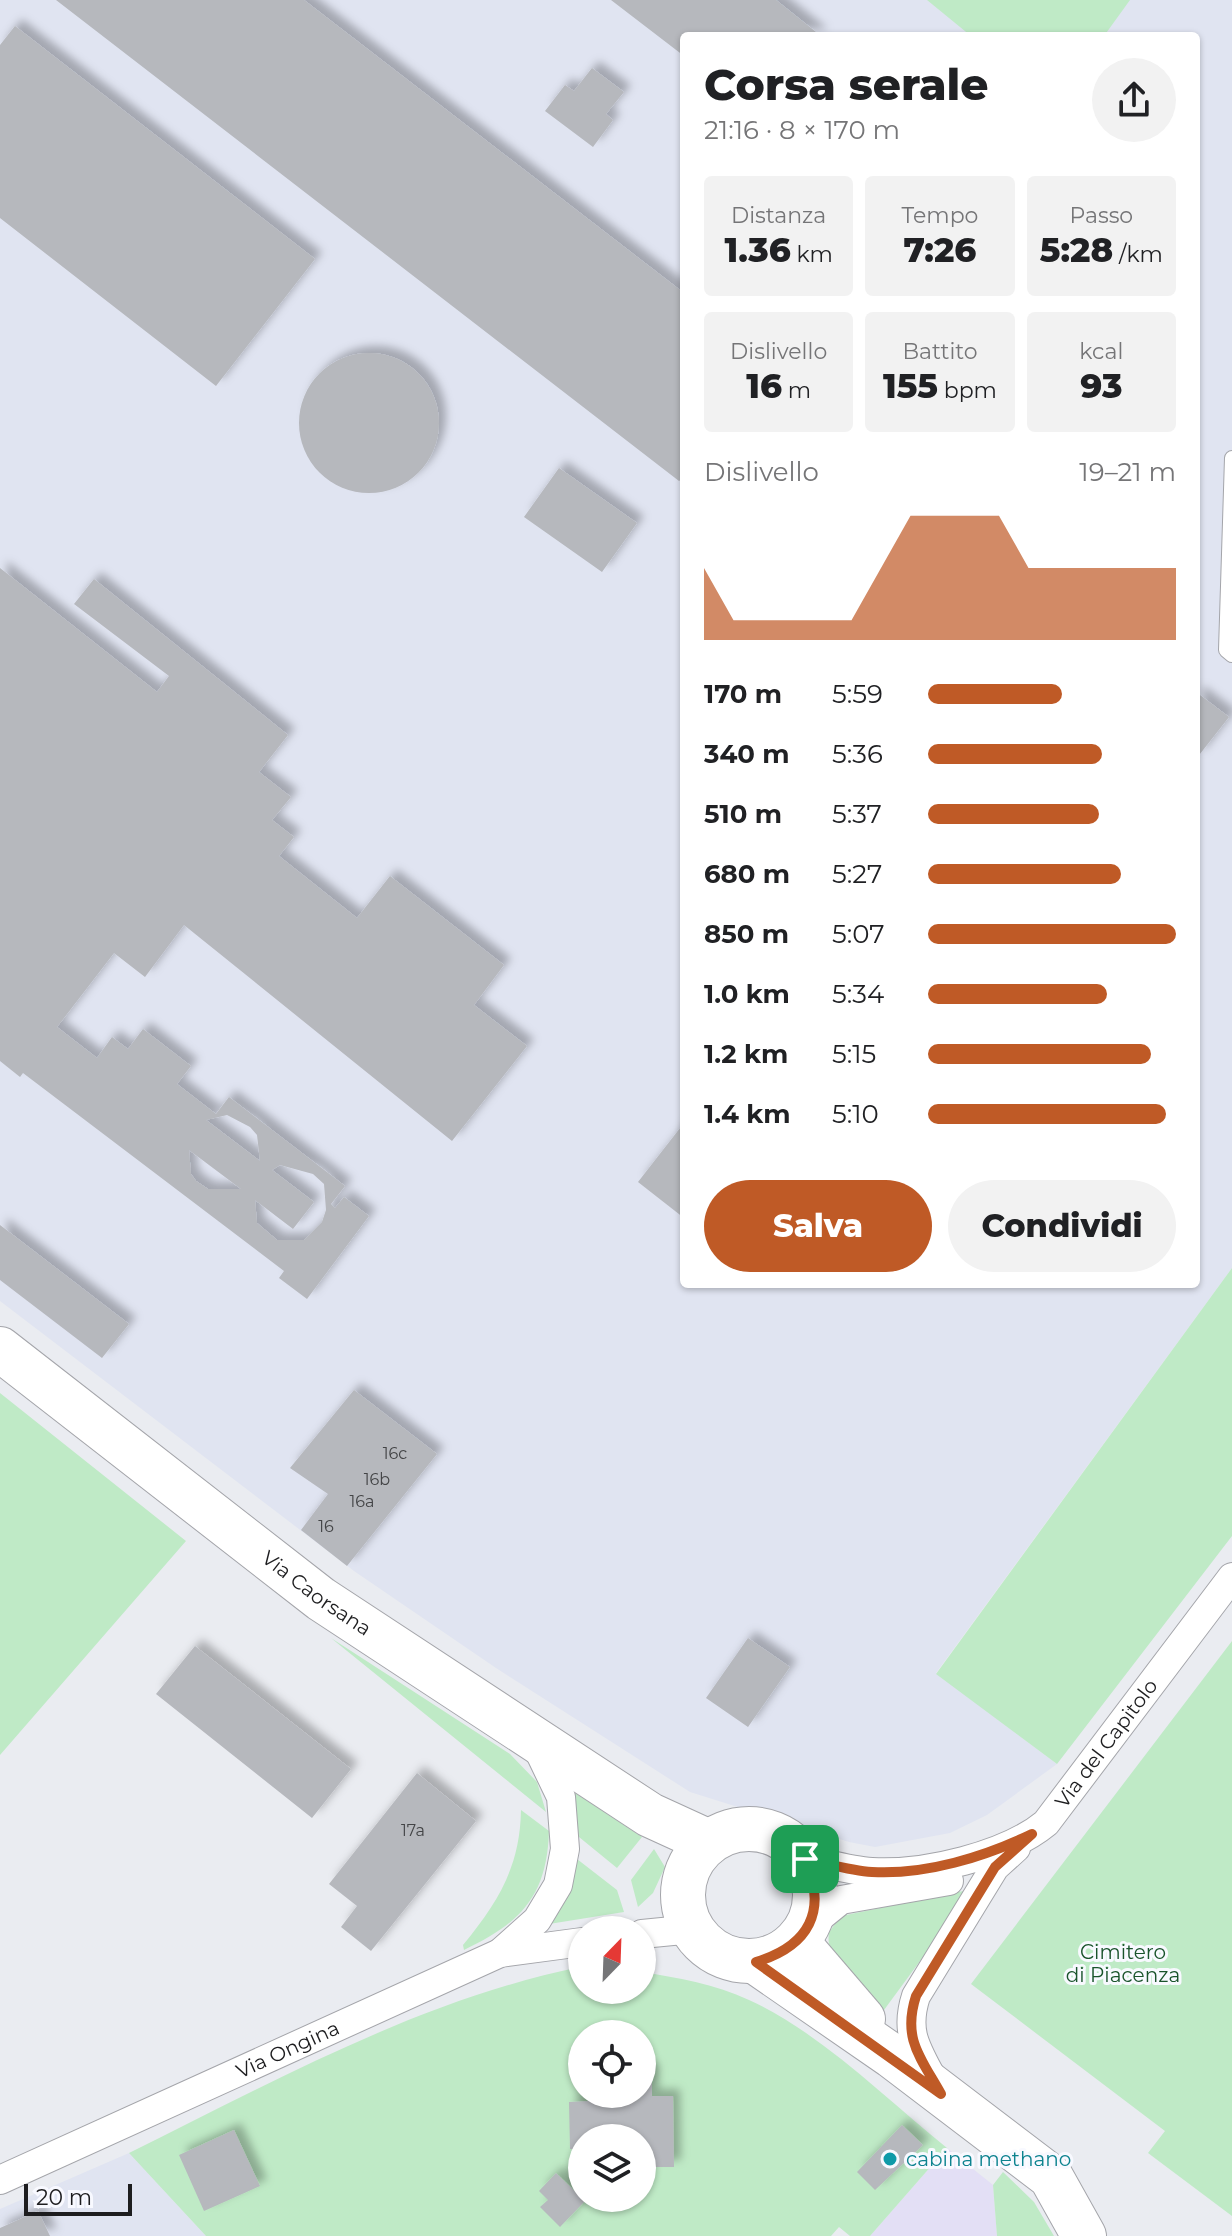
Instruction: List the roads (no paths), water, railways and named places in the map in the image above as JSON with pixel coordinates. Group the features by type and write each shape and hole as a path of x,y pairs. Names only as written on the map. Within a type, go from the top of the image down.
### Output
{"main road":[{"name":"Via Caorsana","path":"0,1349 321,1599 650,1815"},
{"path":"650,1815 709,1842"},
{"path":"650,1815 678,1852 688,1918 714,1952 734,1960 756,1962 778,1956 803,1934 816,1903 814,1880 805,1859 790,1843 771,1832 750,1828 728,1832 709,1842 692,1859 683,1882 688,1918"},
{"path":"803,1934 892,2056"},
{"path":"756,1962 892,2056 1051,2177 1084,2236"}],"street":[{"name":"Via del Capitolo","path":"805,1859 870,1872 905,1871 996,1859 1046,1823 1232,1577"},
{"path":"500,1953 537,1920 558,1885 565,1849 561,1797 534,1741"},
{"path":"803,1934 841,1900 933,1885 996,1859"},
{"path":"941,2094 910,2039 909,2017 916,1996 996,1859"},
{"path":"656,1929 688,1918"},
{"name":"Via Ongina","path":"0,2180 500,1953 568,1944"}],"lane":[{"path":"1232,458 1226,650 1232,655"}],"place":[{"name":"cabina methano","path":"890,2159"}],"park label":[{"name":"Cimitero di Piacenza","path":"1123,1964"}]}
